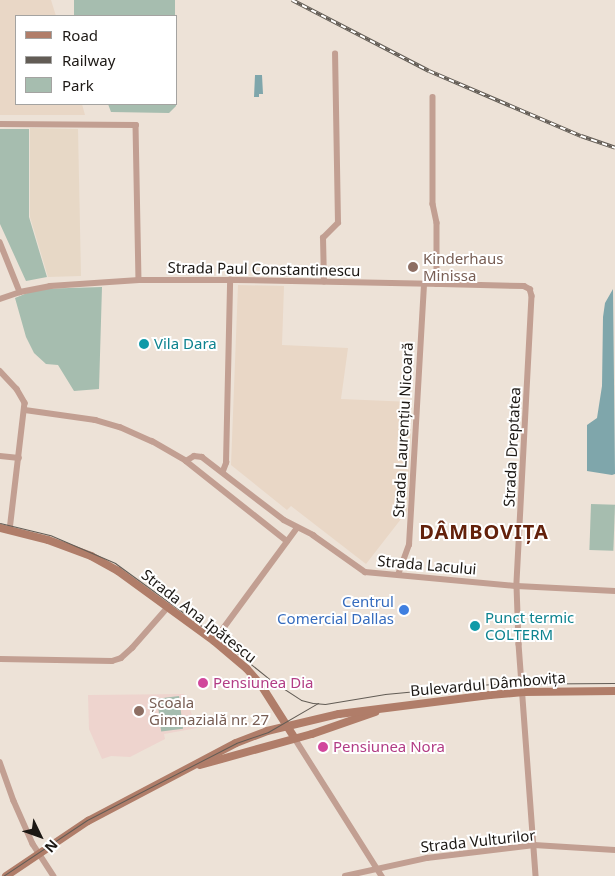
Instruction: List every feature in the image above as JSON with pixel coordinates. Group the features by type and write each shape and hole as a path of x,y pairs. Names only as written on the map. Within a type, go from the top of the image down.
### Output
{"main road":[{"name":"Strada Ana Ipătescu","path":"0,528 48,540 91,556 118,571 214,641 255,677 294,737"},
{"name":"Bulevardul Dâmbovița","path":"6,876 88,821 236,743 268,731 339,714 394,706 524,692 615,691"},
{"name":"Bulevardul Dâmbovița","path":"195,766 394,706"}],"street":[{"path":"324,282 323,238 338,224 335,54"},
{"path":"433,97 433,204 437,223 437,284"},
{"path":"0,124 136,125 140,280"},
{"path":"0,242 20,292"},
{"name":"Strada Paul Constantinescu","path":"0,299 20,292 50,286 140,280 524,286 530,289"},
{"path":"223,472 226,463 234,280"},
{"name":"Strada Laurențiu Nicoară","path":"398,575 409,545 424,284"},
{"name":"Strada Dreptatea","path":"530,289 532,296 517,586 518,644 524,692 536,876"},
{"path":"1,372 23,397 25,410 10,530"},
{"name":"Strada Lacului","path":"25,410 95,420 120,427 152,441 186,461 288,541"},
{"name":"Strada Lacului","path":"186,461 197,455 223,472 296,528 313,535 361,570 375,574 517,586 615,591"},
{"path":"0,456 19,458"},
{"path":"214,641 296,528"},
{"path":"0,659 112,660 121,658 168,607"},
{"name":"Strada Ana Ipătescu","path":"294,737 382,876"},
{"path":"0,762 14,801 38,853 54,876"},
{"name":"Strada Vulturilor","path":"345,876 428,858 534,845 615,850"}],"shaded area":[{"path":"0,0 51,0 56,15 15,15 15,105 82,105 85,115 0,115"},
{"path":"30,128 78,129 81,276 48,277 30,217"},
{"path":"238,285 284,286 282,345 348,348 341,399 412,402 408,510 366,564 291,506 287,510 231,465"},
{"name":"Școala Gimnazială nr. 27","path":"184,694 197,728 164,734 165,739 130,757 111,756 102,759 89,729 88,695"}],"green space":[{"path":"74,0 175,0 175,15 74,15"},
{"path":"108,105 176,105 169,113 111,112"},
{"path":"0,129 29,129 29,217 47,277 26,281 0,224"},
{"path":"102,287 99,389 74,391 58,365 46,364 34,353 26,337 15,298 37,289"},
{"path":"591,504 615,505 613,551 589,550"},
{"path":"179,696 183,729 161,731 157,699"}],"water":[{"path":"255,75 262,75 263,94 259,94 259,97 254,97"},
{"path":"613,289 615,474 612,475 587,471 587,425 597,418 602,386 603,317 605,303"}],"tram line":[{"path":"0,523 50,535 115,563 217,637 272,681 301,700 325,704 385,694 492,684 615,683"},
{"path":"3,876 87,820 236,743 268,732 318,703"}],"railway":[{"path":"292,0 429,71 581,136 615,148"}],"place":[{"name":"Kinderhaus Minissa","path":"413,267"},
{"name":"Vila Dara","path":"144,344"},
{"name":"Centrul Comercial Dallas","path":"404,610"},
{"name":"Punct termic COLTERM","path":"475,626"},
{"name":"Pensiunea Dia","path":"203,683"},
{"name":"Școala Gimnazială nr. 27","path":"139,711"},
{"name":"Pensiunea Nora","path":"323,747"}],"district":[{"name":"DÂMBOVIȚA","path":"484,531"}]}
